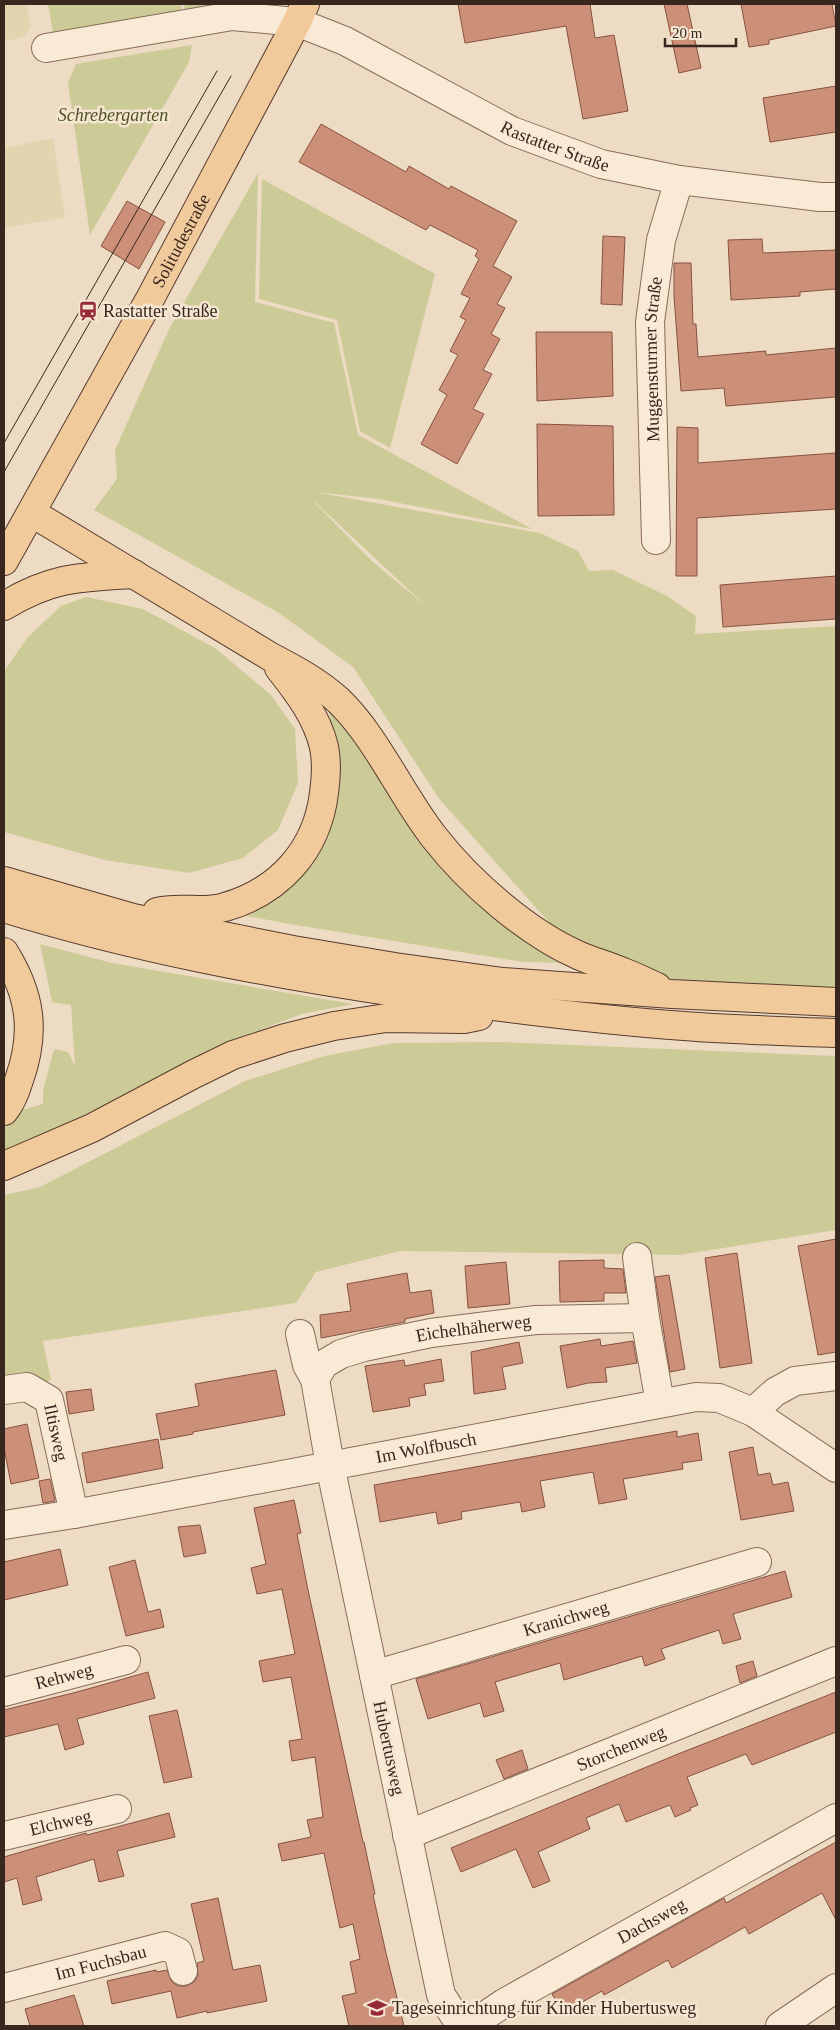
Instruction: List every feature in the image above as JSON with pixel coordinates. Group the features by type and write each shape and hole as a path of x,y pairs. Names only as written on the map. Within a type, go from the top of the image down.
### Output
{"main road":[{"name":"Solitudestraße","path":"4,561 151,297 301,13"},
{"path":"32,512 271,657 304,675 338,700 362,730 433,837 467,875 498,903 536,931 579,956 622,971 672,994"},
{"path":"4,606 26,593 65,579 134,574"},
{"path":"133,918 166,910 187,911 224,907 252,896 277,881 298,860 314,834 322,811 326,779 324,748 302,696 271,657"},
{"path":"4,881 133,918 283,948 395,967 503,982 672,994 836,1002"},
{"path":"4,908 76,930 221,963 317,981 508,1009 685,1026 836,1033"},
{"path":"4,952 13,967 22,990 29,1017 30,1041 18,1084 4,1111"},
{"path":"4,1166 92,1128 194,1074 233,1056 285,1038 334,1026 386,1018 464,1019 508,1009"}],"street":[{"path":"46,48 232,16 301,13"},
{"name":"Rastatter Straße","path":"301,13 345,41 512,131 600,164 679,180 820,197 836,197"},
{"name":"Muggensturmer Straße","path":"656,540 650,322 661,240 679,180"},
{"path":"637,1257 645,1318 660,1403"},
{"name":"Eichelhäherweg","path":"316,1379 324,1364 341,1354 364,1347 431,1333 536,1320 645,1318"},
{"path":"300,1334 307,1365 316,1379 330,1465"},
{"path":"753,1412 775,1392 795,1381 836,1376"},
{"name":"Iltisweg","path":"4,1390 27,1387 49,1400 74,1514"},
{"name":"Im Wolfbusch","path":"4,1525 74,1514 696,1397 719,1398 753,1412 836,1468"},
{"name":"Hubertusweg","path":"330,1465 441,1995 461,2026"},
{"name":"Kranichweg","path":"374,1675 757,1562"},
{"name":"Rehweg","path":"4,1692 126,1660"},
{"name":"Storchenweg","path":"407,1836 836,1661"},
{"name":"Elchweg","path":"4,1836 116,1809"},
{"name":"Dachsweg","path":"470,2026 504,2003 836,1818"},
{"name":"Im Fuchsbau","path":"4,1988 165,1946 178,1952 183,1971"},
{"path":"780,2026 836,1988"}],"shaded area":[{"path":"4,4 27,4 31,27 25,35 4,41"},
{"path":"53,138 65,217 4,228 4,148"}],"green space":[{"path":"48,4 181,4 182,14 53,33"},
{"path":"184,4 242,4 185,14"},
{"name":"Schrebergarten","path":"192,45 189,62 90,235 68,83 76,64"},
{"path":"258,173 255,302 334,323 358,435 532,529 379,499 315,492 540,533 578,551 589,571 613,570 667,596 696,616 695,634 836,626 836,991 672,994 579,956 440,800 353,667 279,613 94,510 117,479 115,450 170,327","holes":["315,502 427,607 372,561"]},
{"path":"262,179 435,274 390,448 360,431 337,320 259,299"},
{"path":"86,597 143,609 215,648 271,695 295,729 298,783 278,830 243,858 189,873 105,860 4,832 4,671 28,637 61,606"},
{"path":"328,709 345,722 368,754 570,963 523,962 237,914 261,902 301,877 328,838 338,799 337,747"},
{"path":"40,944 112,963 353,1004 302,1014 233,1040 61,1128 4,1152 4,1129 21,1110 43,1104 43,1091 54,1049 68,1052 75,1066 71,1005 52,1002"},
{"path":"499,1042 836,1056 836,1230 679,1255 400,1251 316,1272 296,1303 43,1341 51,1380 4,1393 4,1195 40,1187 245,1081 324,1056 394,1043"}],"building":[{"path":"458,4 590,4 595,38 614,35 628,111 583,119 566,26 465,43"},
{"path":"664,4 687,4 701,68 679,73"},
{"path":"741,4 832,4 836,26 769,40 769,44 749,47"},
{"path":"836,86 836,132 770,142 763,98"},
{"path":"321,124 406,172 409,166 449,189 451,186 517,221 493,266 512,277 497,304 505,308 491,334 500,339 483,370 492,374 473,409 484,414 457,464 421,444 447,395 439,390 458,355 450,351 466,320 460,317 470,298 461,294 479,259 475,256 478,250 430,225 426,230 299,162"},
{"path":"127,201 165,222 139,269 101,246"},
{"path":"603,236 625,237 622,305 601,304"},
{"path":"762,239 763,253 836,250 836,289 800,292 800,296 731,300 728,240"},
{"path":"674,263 691,263 693,324 696,324 698,357 766,351 766,355 836,348 836,397 726,406 724,388 681,391 674,296"},
{"path":"536,332 612,332 613,396 537,401"},
{"path":"537,424 613,426 614,515 538,516"},
{"path":"677,427 698,428 698,463 836,453 836,509 697,518 697,576 676,576"},
{"path":"836,576 836,619 723,627 720,585"},
{"path":"836,1239 836,1352 818,1355 798,1246"},
{"path":"737,1253 752,1363 720,1368 705,1258"},
{"path":"604,1260 604,1268 623,1269 626,1293 604,1293 604,1301 560,1302 559,1261"},
{"path":"506,1262 510,1304 468,1308 465,1266"},
{"path":"407,1273 410,1293 431,1290 434,1313 405,1319 405,1322 321,1338 320,1315 351,1311 347,1284"},
{"path":"669,1275 685,1369 670,1372 655,1277"},
{"path":"600,1339 601,1346 633,1341 637,1363 605,1368 607,1382 588,1383 567,1388 560,1346"},
{"path":"519,1342 523,1363 502,1367 506,1389 474,1394 471,1352"},
{"path":"441,1359 444,1381 424,1384 426,1395 409,1398 410,1406 373,1412 365,1366 404,1360 405,1366"},
{"path":"276,1370 285,1415 193,1432 193,1434 161,1440 156,1414 199,1406 195,1384"},
{"path":"91,1389 94,1410 69,1414 66,1392"},
{"path":"27,1424 39,1478 11,1484 4,1448 4,1429"},
{"path":"677,1431 677,1437 698,1433 702,1460 682,1463 683,1469 623,1479 627,1499 599,1504 593,1472 540,1481 545,1507 522,1512 520,1502 461,1512 462,1519 438,1524 436,1512 380,1522 374,1485"},
{"path":"158,1439 163,1468 87,1483 82,1453"},
{"path":"753,1447 758,1475 770,1473 773,1485 788,1482 794,1511 741,1520 729,1452"},
{"path":"50,1479 55,1501 43,1503 39,1481"},
{"path":"294,1500 301,1533 297,1534 308,1590 364,1842 375,1894 373,1895 404,2026 349,2026 342,1996 356,1993 350,1962 360,1959 353,1924 340,1928 324,1853 282,1861 278,1844 311,1837 307,1820 323,1817 315,1757 292,1761 289,1741 302,1739 291,1677 263,1682 259,1661 295,1654 282,1589 257,1594 251,1568 266,1564 254,1508"},
{"path":"200,1525 206,1553 184,1557 178,1527"},
{"path":"60,1549 68,1585 4,1600 4,1562"},
{"path":"135,1560 148,1612 160,1609 164,1627 126,1636 109,1567"},
{"path":"785,1571 792,1597 733,1614 741,1639 723,1644 719,1630 661,1649 665,1659 645,1666 642,1656 564,1680 560,1663 495,1682 504,1711 484,1717 480,1703 428,1719 416,1679"},
{"path":"753,1661 757,1676 740,1683 736,1666"},
{"path":"148,1672 155,1698 77,1719 84,1744 65,1750 58,1724 4,1737 4,1710"},
{"path":"836,1692 836,1732 752,1765 746,1754 687,1777 698,1805 675,1817 670,1805 626,1822 619,1804 586,1818 590,1829 538,1852 550,1881 533,1888 516,1849 461,1872 451,1848 678,1754"},
{"path":"177,1710 192,1777 164,1783 149,1716"},
{"path":"522,1750 528,1769 504,1779 496,1760"},
{"path":"169,1813 175,1837 117,1851 124,1876 99,1882 94,1859 36,1877 42,1900 23,1905 17,1878 4,1882 4,1857 86,1833 87,1835"},
{"path":"836,1842 836,1920 822,1893 749,1934 745,1927 672,1968 668,1960 604,1995 602,1991 563,2013 552,1994 724,1898 726,1903"},
{"path":"218,1898 233,1970 260,1965 267,2001 177,2018 171,1991 112,2004 107,1981 156,1970 157,1972 167,1970 172,1982 178,1986 186,1986 194,1982 198,1975 197,1963 204,1961 191,1904"},
{"path":"74,1995 84,2026 30,2026 25,2009"}],"tram line":[{"path":"4,443 217,71"},
{"path":"4,472 231,76"}],"place":[{"name":"Rastatter Straße","path":"88,311"},
{"name":"Tageseinrichtung für Kinder Hubertusweg","path":"377,2008"}]}
